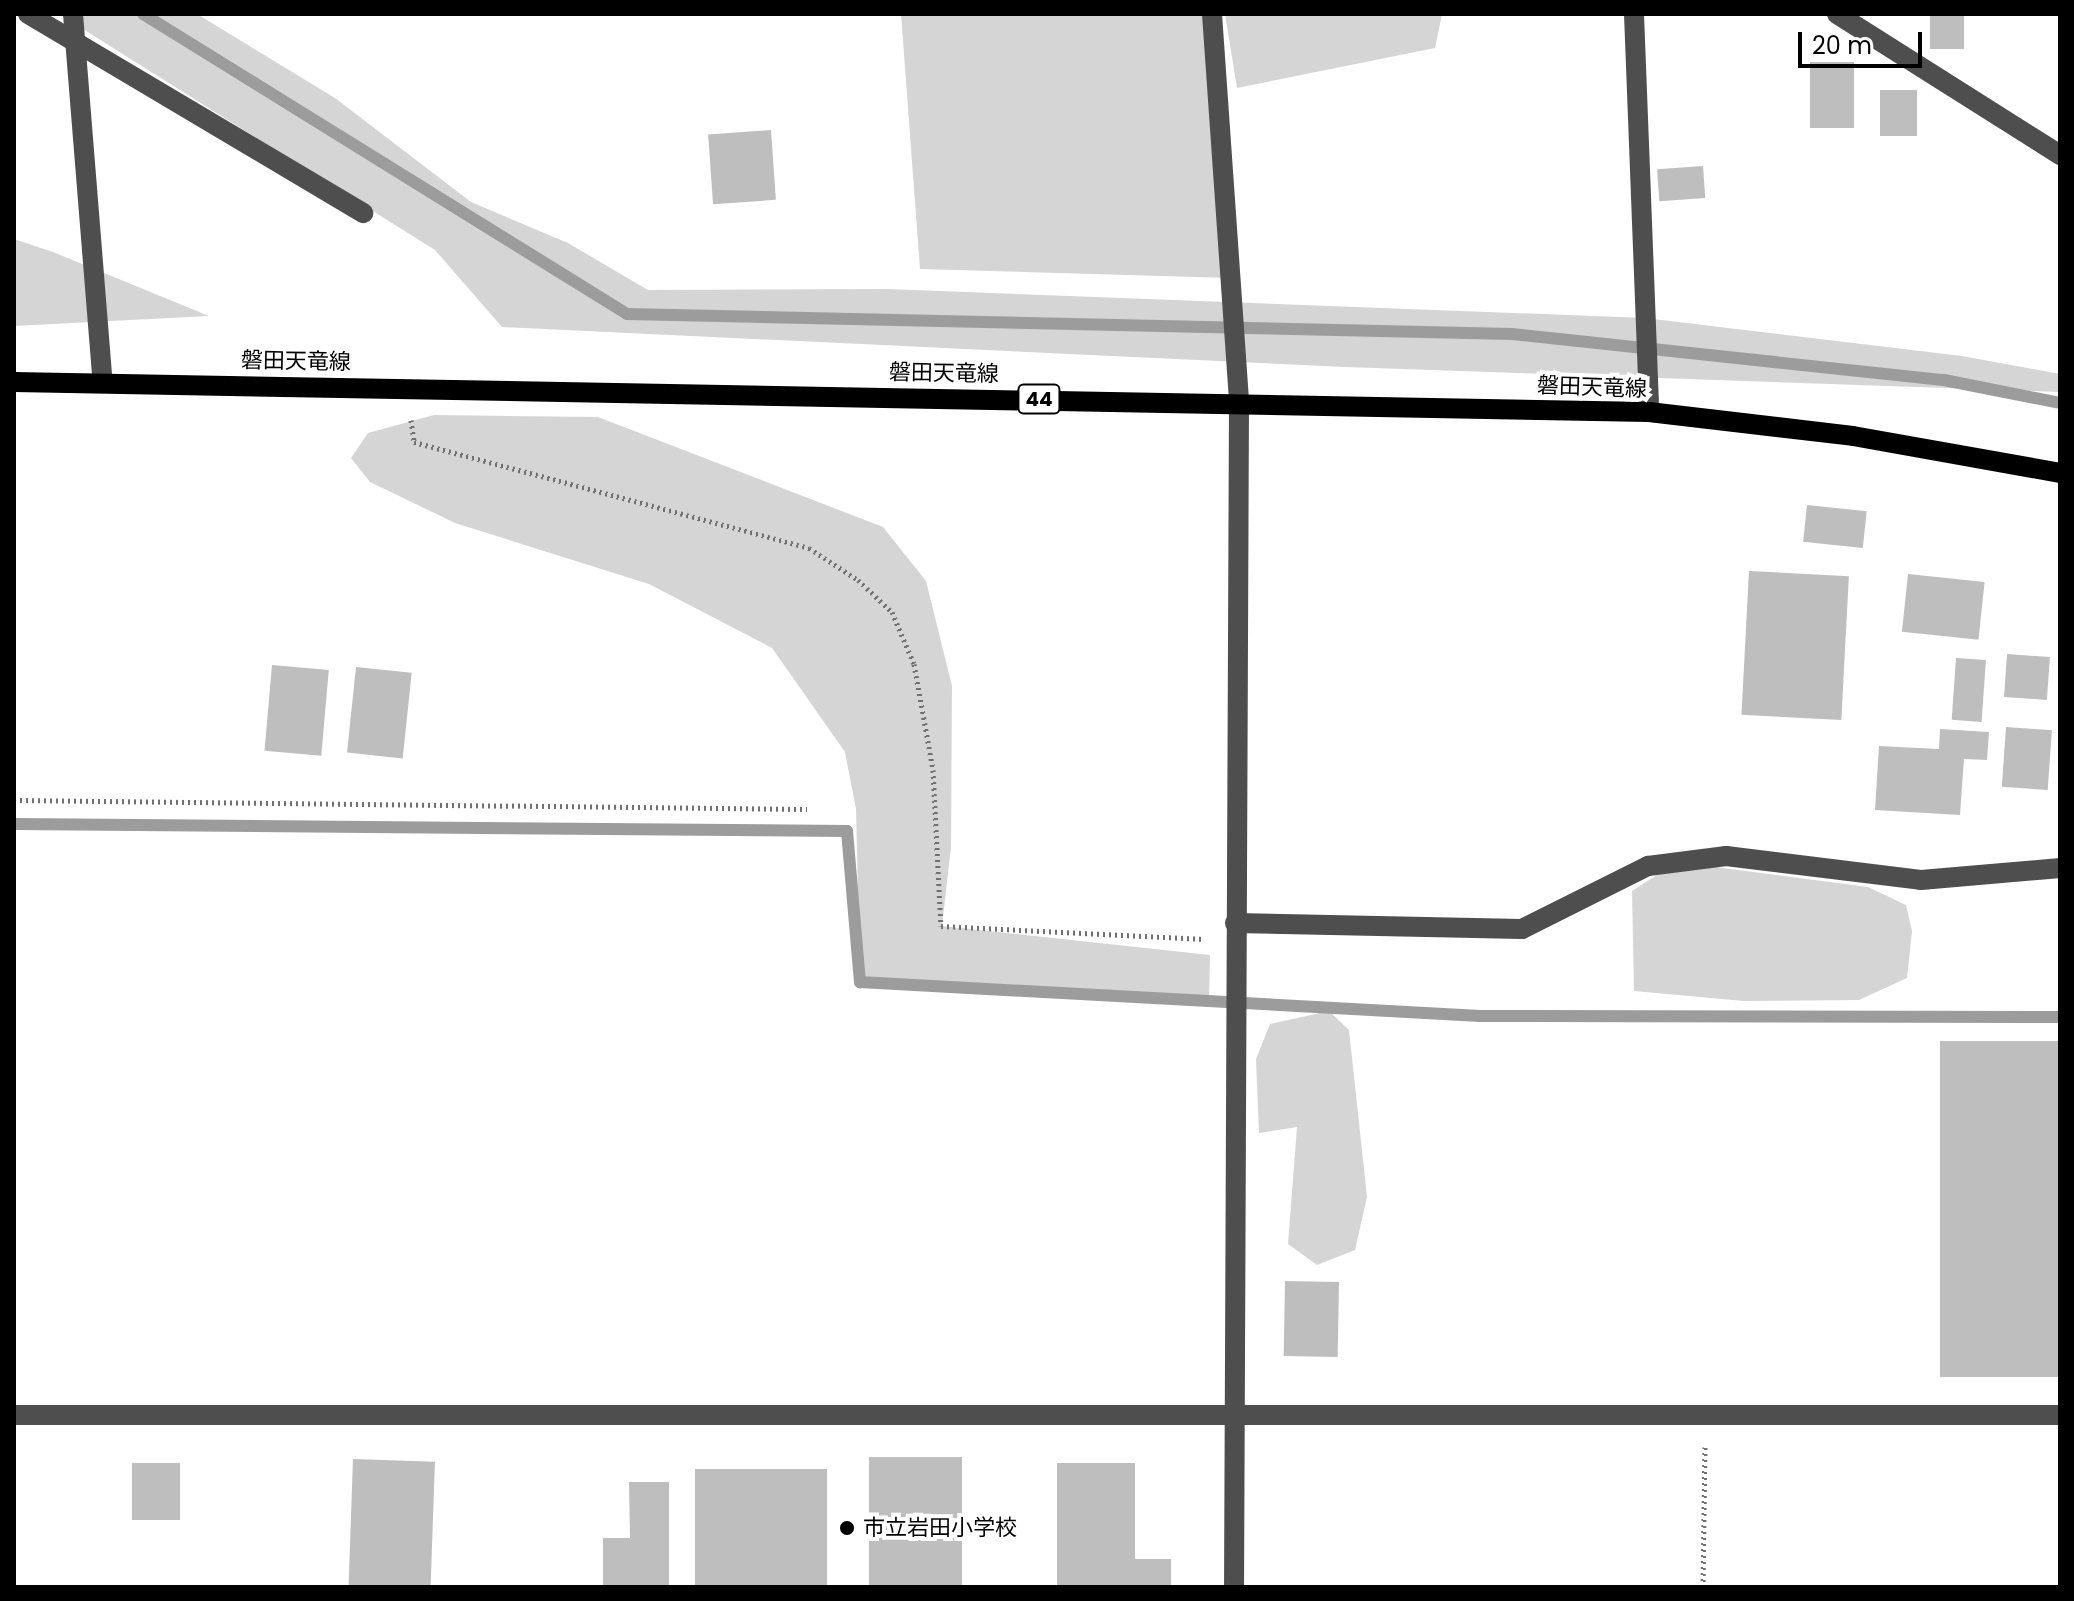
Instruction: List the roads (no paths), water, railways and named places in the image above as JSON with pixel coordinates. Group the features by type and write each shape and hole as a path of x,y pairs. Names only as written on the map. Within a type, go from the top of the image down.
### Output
{"main road":[{"name":"磐田天竜線","path":"14,382 1239,401 1649,412 1853,436 2060,473"}],"street":[{"path":"28,14 363,213"},
{"path":"73,14 103,383"},
{"path":"1212,14 1239,401 1234,1587"},
{"path":"1634,14 1649,412"},
{"path":"1837,14 2060,155"},
{"path":"1235,932 1522,929 1648,866 1726,856 1921,880 2060,868"},
{"path":"14,1415 1235,1412 2060,1415"}],"waterway":[{"path":"143,14 627,314 1512,334 1944,380 2060,403"},
{"path":"14,824 847,831 860,982 1480,1016 2060,1017"}],"place":[{"name":"市立岩田小学校","path":"847,1528"}]}
